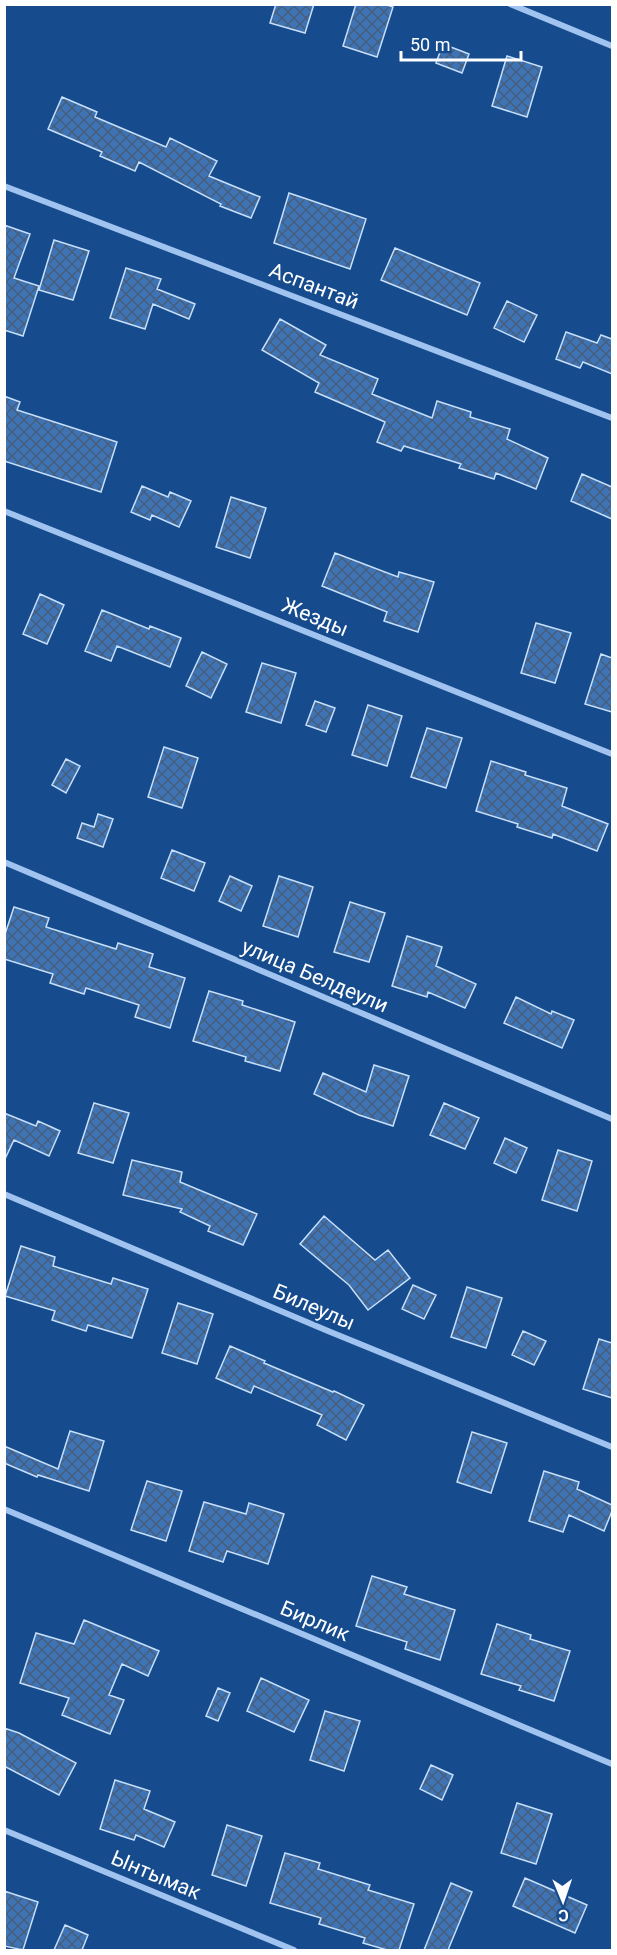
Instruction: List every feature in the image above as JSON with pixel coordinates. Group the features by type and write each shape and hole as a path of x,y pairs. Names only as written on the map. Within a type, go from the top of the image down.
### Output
{"street":[{"path":"510,4 612,46"},
{"name":"Аспантай","path":"4,186 612,418"},
{"name":"Жезды","path":"4,511 612,754"},
{"name":"улица Белдеули","path":"4,862 612,1119"},
{"name":"Билеулы","path":"4,1194 328,1331 612,1447"},
{"name":"Бирлик","path":"4,1509 612,1764"},
{"name":"Ынтымак","path":"4,1830 294,1950"}],"building":[{"path":"276,4 314,4 305,33 270,23"},
{"path":"356,4 384,4 393,7 377,57 343,46"},
{"path":"443,44 469,54 462,73 436,63"},
{"path":"507,56 542,67 527,117 492,106"},
{"path":"62,97 97,112 95,117 166,147 170,138 217,161 209,176 260,197 251,218 220,206 221,204 139,162 135,171 100,156 102,152 48,129"},
{"path":"289,193 366,219 350,269 274,243"},
{"path":"4,225 30,234 14,278 39,286 23,336 4,330"},
{"path":"54,240 89,251 73,300 39,290"},
{"path":"395,248 480,283 467,315 381,280"},
{"path":"126,268 161,279 157,289 195,304 189,319 153,304 145,329 110,318"},
{"path":"507,301 537,315 524,342 494,328"},
{"path":"280,319 326,345 320,355 378,379 372,394 432,418 437,401 471,412 470,417 510,429 507,439 548,458 536,489 496,473 494,479 459,468 461,464 404,446 401,451 377,442 385,422 315,392 319,383 262,350"},
{"path":"566,332 597,343 601,335 612,339 612,374 583,362 580,368 556,359"},
{"path":"4,396 20,402 17,410 117,442 101,492 4,461"},
{"path":"582,474 612,487 612,519 571,501"},
{"path":"142,486 168,497 170,492 191,501 179,527 152,515 150,520 131,512"},
{"path":"231,497 266,508 250,558 216,547"},
{"path":"335,553 398,577 399,572 434,582 418,632 384,621 387,612 322,586"},
{"path":"40,594 64,605 47,644 23,634"},
{"path":"102,610 149,629 150,626 181,638 170,667 117,646 111,661 85,651"},
{"path":"536,623 571,633 555,683 521,673"},
{"path":"202,652 227,664 211,698 186,686"},
{"path":"601,654 612,658 612,712 585,704"},
{"path":"262,663 296,673 281,723 246,712"},
{"path":"315,701 335,708 326,732 306,725"},
{"path":"368,705 402,716 387,766 352,755"},
{"path":"427,728 462,738 446,788 411,777"},
{"path":"164,747 198,758 182,808 148,797"},
{"path":"66,759 80,766 66,793 52,785"},
{"path":"491,761 526,772 525,775 567,788 562,806 608,824 597,851 553,834 552,838 517,827 518,824 476,811"},
{"path":"98,814 113,819 103,847 77,838 82,823 94,827"},
{"path":"172,850 205,863 194,891 161,878"},
{"path":"230,876 252,886 241,911 219,901"},
{"path":"279,876 313,887 298,937 263,926"},
{"path":"350,902 385,913 369,962 334,952"},
{"path":"14,907 49,918 46,927 116,949 118,943 153,954 149,967 185,978 170,1028 135,1017 139,1005 86,988 84,994 50,983 53,974 4,959 4,937"},
{"path":"407,936 442,947 436,966 476,984 465,1008 428,992 427,997 392,986"},
{"path":"209,991 243,1001 242,1005 295,1022 280,1071 245,1061 246,1057 193,1041"},
{"path":"516,997 551,1014 552,1011 574,1020 562,1048 504,1023"},
{"path":"374,1065 409,1076 393,1126 359,1115 314,1094 323,1073 366,1092"},
{"path":"94,1103 129,1113 113,1163 78,1153"},
{"path":"444,1103 479,1118 465,1149 430,1135"},
{"path":"4,1113 36,1126 38,1121 60,1131 49,1156 14,1140 4,1161"},
{"path":"505,1138 527,1148 516,1173 494,1163"},
{"path":"558,1150 592,1161 577,1211 542,1200"},
{"path":"132,1160 182,1172 180,1182 257,1214 243,1245 208,1231 210,1226 180,1212 182,1209 123,1195"},
{"path":"324,1216 375,1260 388,1250 410,1278 368,1310 349,1285 300,1244"},
{"path":"21,1246 55,1257 53,1266 111,1284 113,1278 148,1289 132,1338 88,1325 86,1331 52,1320 55,1311 5,1296"},
{"path":"413,1285 436,1295 424,1319 402,1309"},
{"path":"467,1287 502,1298 486,1348 451,1337"},
{"path":"178,1303 213,1314 197,1364 162,1353"},
{"path":"523,1331 546,1341 534,1365 512,1355"},
{"path":"599,1339 612,1343 612,1398 583,1389"},
{"path":"230,1346 265,1361 264,1363 364,1405 346,1440 317,1425 322,1415 254,1386 251,1393 216,1378"},
{"path":"70,1431 104,1441 89,1491 38,1475 37,1477 4,1463 4,1446 58,1469"},
{"path":"472,1432 507,1443 491,1493 457,1482"},
{"path":"544,1471 579,1482 577,1489 612,1505 604,1531 569,1515 563,1532 529,1521"},
{"path":"147,1481 182,1491 166,1541 131,1530"},
{"path":"204,1502 246,1514 249,1503 284,1514 268,1564 227,1551 223,1562 189,1551"},
{"path":"372,1576 407,1587 404,1594 455,1610 440,1660 405,1649 407,1642 356,1626"},
{"path":"84,1620 159,1651 148,1676 122,1664 109,1695 124,1700 110,1734 62,1715 69,1698 20,1683 36,1633 74,1644"},
{"path":"497,1624 531,1635 530,1639 570,1651 554,1701 519,1690 521,1686 481,1674"},
{"path":"261,1678 309,1700 294,1732 247,1711"},
{"path":"218,1688 230,1693 218,1721 206,1716"},
{"path":"325,1711 360,1721 344,1771 310,1760"},
{"path":"4,1728 19,1733 76,1763 59,1795 4,1766"},
{"path":"431,1765 453,1775 442,1800 420,1789"},
{"path":"115,1780 150,1791 144,1809 175,1822 164,1847 136,1835 134,1840 100,1829"},
{"path":"517,1803 552,1814 536,1864 501,1853"},
{"path":"227,1825 262,1836 246,1886 212,1875"},
{"path":"285,1853 320,1863 318,1869 370,1885 368,1890 414,1904 399,1950 387,1950 363,1943 365,1938 319,1924 321,1918 270,1903"},
{"path":"525,1878 587,1905 575,1933 513,1906"},
{"path":"451,1883 472,1892 448,1950 424,1950"},
{"path":"4,1891 38,1902 23,1950 4,1946"},
{"path":"65,1925 88,1935 82,1950 54,1950"}]}
